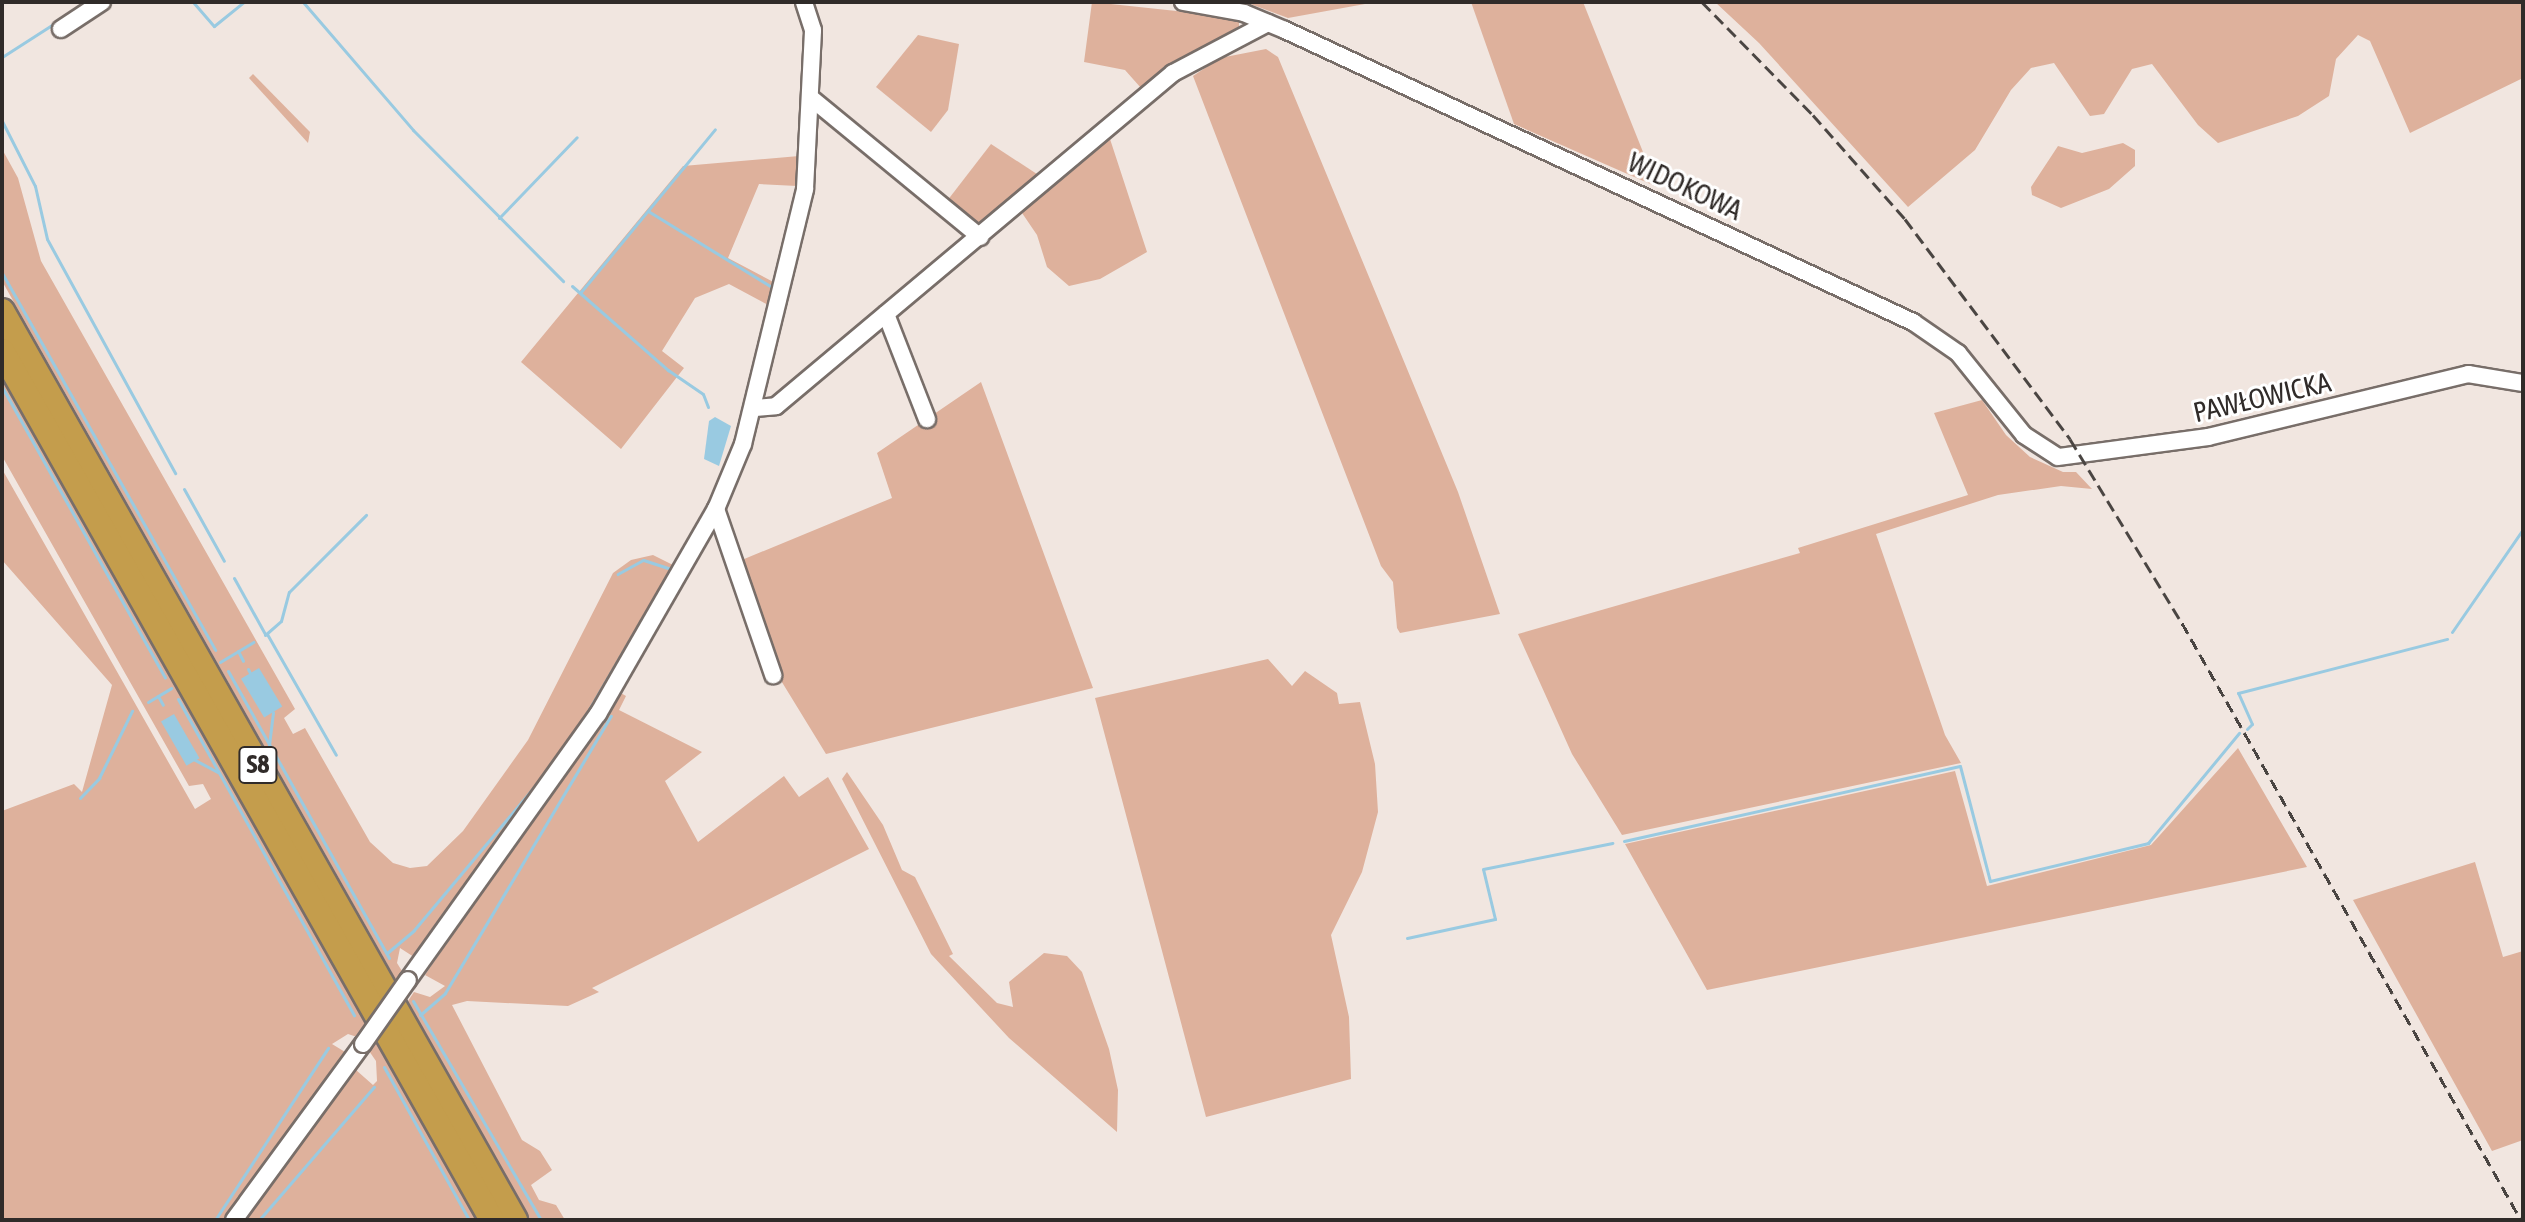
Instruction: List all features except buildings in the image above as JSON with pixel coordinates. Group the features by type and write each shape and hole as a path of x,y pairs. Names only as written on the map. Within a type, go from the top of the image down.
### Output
{"highway":[{"name":"S8","path":"2,311 515,1220"},
{"name":"S8","path":"2,351 492,1220"}],"street":[{"path":"61,29 102,2"},
{"path":"234,1220 598,714 716,509 755,408 805,189 813,30 804,2"},
{"name":"WIDOKOWA","path":"1183,2 1268,23 1297,35 1913,322 1967,362 2019,428"},
{"path":"755,408 776,406 1173,73 1268,23"},
{"path":"811,98 980,237"},
{"path":"886,314 927,419"},
{"name":"PAWŁOWICKA","path":"2019,428 2044,451 2071,458 2208,437 2468,374 2523,383"},
{"path":"716,509 773,675"}],"shaded area":[{"path":"1092,2 1214,15 1239,22 1239,28 1188,57 1134,104 1130,98 1141,88 1125,70 1084,62"},
{"path":"1245,2 1376,2 1288,18"},
{"path":"1471,2 1583,2 1657,187 1514,124"},
{"path":"1715,2 2523,2 2523,78 2410,133 2370,41 2358,35 2336,59 2329,96 2298,116 2218,143 2198,125 2152,64 2132,69 2104,114 2090,116 2054,63 2031,68 2011,90 1975,150 1908,207 1759,43"},
{"path":"918,35 959,44 948,110 931,132 876,87"},
{"path":"1266,49 1278,57 1458,492 1500,614 1400,633 1397,628 1393,582 1381,566 1193,76 1220,58"},
{"path":"253,74 310,132 308,143 249,78"},
{"path":"1110,139 1147,252 1100,279 1069,286 1047,267 1037,235 1020,210"},
{"path":"2123,143 2135,150 2135,166 2109,189 2061,208 2032,195 2031,187 2058,146 2082,153"},
{"path":"991,144 1043,178 979,225 947,201"},
{"path":"2,149 18,178 41,261 295,709 284,718 293,734 305,728 370,842 393,863 410,868 427,866 463,831 528,740 613,573 631,560 653,555 677,567 606,692 417,959 400,948 397,963 405,976 399,985 2,281"},
{"path":"799,156 797,186 759,184 728,258 781,286 772,307 729,284 695,298 662,351 684,368 621,449 521,362 683,166"},
{"path":"2,376 479,1220 244,1220 356,1070 373,1085 377,1081 376,1061 360,1038 348,1034 332,1044 350,1055 227,1220 2,1220 2,811 74,784 82,792 112,685 2,560 2,469 195,809 211,799 203,784 189,786 2,456"},
{"path":"981,382 1093,688 826,754 769,661 737,562 892,498 877,453"},
{"path":"1982,400 2006,435 2030,457 2063,472 2076,472 2092,489 2061,486 1998,495 1876,534 1945,735 1961,763 1622,835 1572,754 1518,634 1800,553 1798,548 1968,495 1934,413"},
{"path":"1268,659 1292,686 1305,671 1337,693 1339,704 1360,702 1375,764 1378,812 1362,872 1331,935 1349,1017 1351,1079 1206,1117 1095,698"},
{"path":"619,692 626,696 619,710 702,752 665,781 698,842 784,776 799,797 828,777 869,849 592,988 599,992 568,1006 467,1001 452,1005 522,1140 540,1151 552,1170 531,1185 539,1200 556,1205 565,1220 530,1220 408,1001 414,992 430,997 445,986 425,975"},
{"path":"2238,748 2307,867 1707,990 1625,844 1955,771 1987,886 2151,845"},
{"path":"847,772 883,825 902,870 915,877 953,954 949,956 997,1003 1013,1007 1009,982 1044,953 1067,956 1082,972 1109,1049 1118,1090 1117,1132 1009,1038 931,954 842,779"},
{"path":"2475,862 2503,957 2523,951 2523,1140 2492,1151 2353,900"}],"water":[{"path":"715,417 731,426 719,466 704,459 709,421"},
{"path":"259,668 282,707 264,717 241,679"},
{"path":"174,714 200,758 187,766 161,722"}],"waterway":[{"path":"193,2 214,26 244,2"},
{"path":"303,2 413,130 563,281"},
{"path":"2,57 64,17"},
{"path":"2,121 35,186 47,239 175,473"},
{"path":"580,293 715,129"},
{"path":"499,218 577,137"},
{"path":"648,211 773,288"},
{"path":"2,273 215,650"},
{"path":"572,286 668,370 703,394 708,407"},
{"path":"2,387 165,677"},
{"path":"184,489 224,561"},
{"path":"265,635 281,621 289,592 366,515"},
{"path":"2452,632 2523,529"},
{"path":"387,953 414,930 544,775 587,713 671,569 643,560 618,574"},
{"path":"234,578 265,634"},
{"path":"267,634 336,755"},
{"path":"2247,729 2252,724 2238,693 2447,639"},
{"path":"220,662 253,642"},
{"path":"238,651 243,661"},
{"path":"248,669 250,673"},
{"path":"228,671 389,958"},
{"path":"148,702 171,688"},
{"path":"158,696 163,705"},
{"path":"178,699 354,1015"},
{"path":"80,798 99,778 132,711"},
{"path":"269,745 273,712"},
{"path":"420,1015 445,993 611,716"},
{"path":"1624,841 1960,766 1990,881 2148,843 2239,733"},
{"path":"195,760 218,772"},
{"path":"1407,938 1495,919 1483,869 1612,843"},
{"path":"413,1001 541,1220"},
{"path":"215,1220 328,1048"},
{"path":"384,1067 469,1220"},
{"path":"259,1220 374,1087"}],"railway":[{"path":"1702,2 1813,115 1905,219 2070,439 2182,623 2521,1220"}]}
